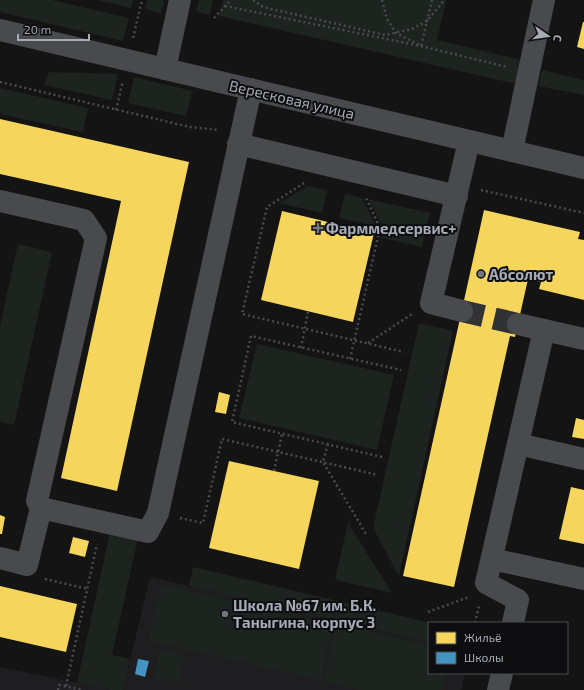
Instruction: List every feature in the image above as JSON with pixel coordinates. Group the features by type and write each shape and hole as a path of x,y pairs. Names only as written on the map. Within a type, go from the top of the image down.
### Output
{"street":[{"path":"165,68 180,0"},
{"path":"512,151 544,0"},
{"name":"Вересковая улица","path":"0,30 584,168"},
{"path":"41,508 148,532 158,513 251,89"},
{"path":"462,311 432,303 469,141"},
{"path":"238,144 457,196"},
{"path":"0,201 84,220 96,238 37,501 41,508 27,565 0,558"},
{"path":"518,324 584,339"},
{"path":"513,622 518,600 486,583 544,330"},
{"path":"518,444 584,459"},
{"path":"492,559 584,579"}],"path":[{"path":"214,18 230,0"},
{"path":"253,0 263,7 384,35 412,29 427,21 442,3 442,0"},
{"path":"382,0 386,19 396,33 421,46"},
{"path":"421,46 432,0"},
{"path":"224,6 421,46 516,69 525,89"},
{"path":"305,182 267,208 242,314 404,352"},
{"path":"350,359 380,228 365,196 373,198"},
{"path":"301,348 308,312"},
{"path":"368,343 413,314"},
{"path":"382,457 232,422 251,336 400,370"},
{"path":"274,471 282,434"},
{"path":"158,513 203,523 222,439 378,475"},
{"path":"328,444 323,462 366,534"},
{"path":"66,686 102,522"},
{"path":"428,612 475,594"},
{"path":"475,622 479,604"},
{"path":"58,690 59,684 83,690"}],"shaded area":[{"path":"0,0 52,0 129,18 123,41 0,12"},
{"path":"97,0 133,0 131,8"},
{"path":"147,0 164,0 161,13 145,9"},
{"path":"199,0 213,0 210,15 196,12"},
{"path":"223,0 446,0 437,40 522,60 517,84 219,16"},
{"path":"542,70 584,80 584,95 538,86"},
{"path":"49,72 118,74 112,100 44,85"},
{"path":"134,77 192,91 186,116 128,103"},
{"path":"0,88 88,108 83,132 0,114"},
{"path":"308,186 327,190 322,213 279,203"},
{"path":"345,194 362,198 376,226 339,218"},
{"path":"368,199 430,213 422,247 382,238 384,229"},
{"path":"18,244 52,252 14,425 0,422 0,326"},
{"path":"419,323 453,331 399,576 373,528"},
{"path":"257,344 394,375 377,450 239,418"},
{"path":"348,523 392,593 335,580"},
{"path":"110,532 138,538 112,655 130,659 123,690 111,690 77,683"},
{"path":"193,567 428,622 428,642 189,586"},
{"name":"Школа №67 им. Б.К. Таныгина, корпус 3","path":"150,577 428,642 428,674 465,674 461,690 123,690"},
{"path":"161,585 333,624 321,680 148,641"},
{"path":"336,624 428,645 428,674 446,674 442,690 359,690 324,682"},
{"path":"160,649 185,655 179,683 154,678"},
{"path":"0,667 77,683 111,690 0,690"}],"building: Жильё":[{"path":"584,22 584,49 577,47"},
{"path":"0,119 189,162 117,491 61,478 121,201 0,174"},
{"path":"484,210 580,232 578,239 584,240 584,300 539,289 541,282 528,279 515,337 510,336 454,587 403,576"},
{"path":"282,211 374,233 353,322 261,300"},
{"path":"219,392 230,395 226,414 215,412"},
{"path":"576,418 584,420 584,439 572,437"},
{"path":"229,461 319,481 299,569 209,548"},
{"path":"571,487 584,490 584,544 559,539"},
{"path":"0,515 5,517 2,534 0,534"},
{"path":"73,537 89,541 85,557 69,553"},
{"path":"0,586 77,604 66,652 0,637"}],"building: Школы":[{"path":"138,659 149,661 145,677 135,674"}],"tunnel":[{"path":"462,311 518,324"}],"place":[{"name":"Фарммедсервис+","path":"318,228"},
{"name":"Абсолют","path":"481,274"},
{"name":"Школа №67 им. Б.К. Таныгина, корпус 3","path":"225,614"}]}
